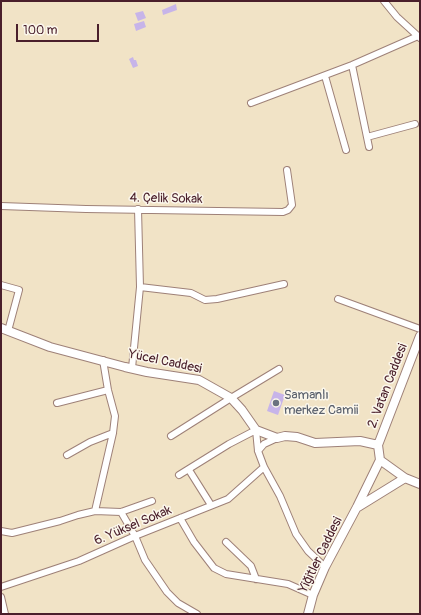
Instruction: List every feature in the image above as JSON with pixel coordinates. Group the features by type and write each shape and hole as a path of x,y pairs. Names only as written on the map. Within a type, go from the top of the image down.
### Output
{"main road":[{"name":"Yücel Caddesi","path":"4,330 50,347 147,372 199,380 230,398 242,410 256,430"},
{"name":"2. Vatan Caddesi","path":"378,445 420,336"},
{"path":"256,430 277,438 285,436 297,437 315,443 360,441 378,445 380,460 405,478 420,484"},
{"name":"Yiğitler Caddesi","path":"308,614 313,595 325,567 380,460"},
{"name":"Yiğitler Caddesi","path":"357,507 405,478"}],"street":[{"path":"251,103 325,76 419,37 397,17 384,1"},
{"path":"352,65 369,147"},
{"path":"325,76 346,150"},
{"path":"367,137 415,124"},
{"name":"4. Çelik Sokak","path":"1,206 284,212 292,205 287,170"},
{"path":"132,368 140,287 138,210"},
{"path":"140,287 191,293 205,300 217,299 284,284"},
{"path":"1,285 18,290 4,330"},
{"path":"338,298 420,329"},
{"path":"95,511 113,432 115,416 108,390 103,360"},
{"path":"171,436 279,369"},
{"path":"57,403 108,390"},
{"path":"179,475 229,444 256,430 258,451 264,467 280,496 296,534 308,551 325,567"},
{"path":"67,455 90,442 113,432"},
{"path":"258,451 264,444 277,438"},
{"name":"6. Yüksel Sokak","path":"1,587 79,561 135,536 228,499 264,467"},
{"path":"189,470 211,505"},
{"path":"1,531 12,533 60,521 78,514 95,511 121,512 152,501"},
{"path":"121,512 135,536 145,560 167,592 178,603 197,614"},
{"path":"180,518 194,542 214,568 226,574 288,584 313,595"},
{"path":"226,542 251,566 256,579"},
{"path":"1,597 5,614"}],"building":[{"path":"176,4 177,10 163,15 162,10"},
{"path":"143,11 146,18 138,21 135,13"},
{"path":"144,21 146,27 136,31 134,24"},
{"path":"133,57 138,66 133,68 129,59"},
{"name":"Samanlı merkez Camii","path":"274,391 285,395 278,415 267,411"}],"place":[{"name":"Samanlı merkez Camii","path":"276,403"}]}
